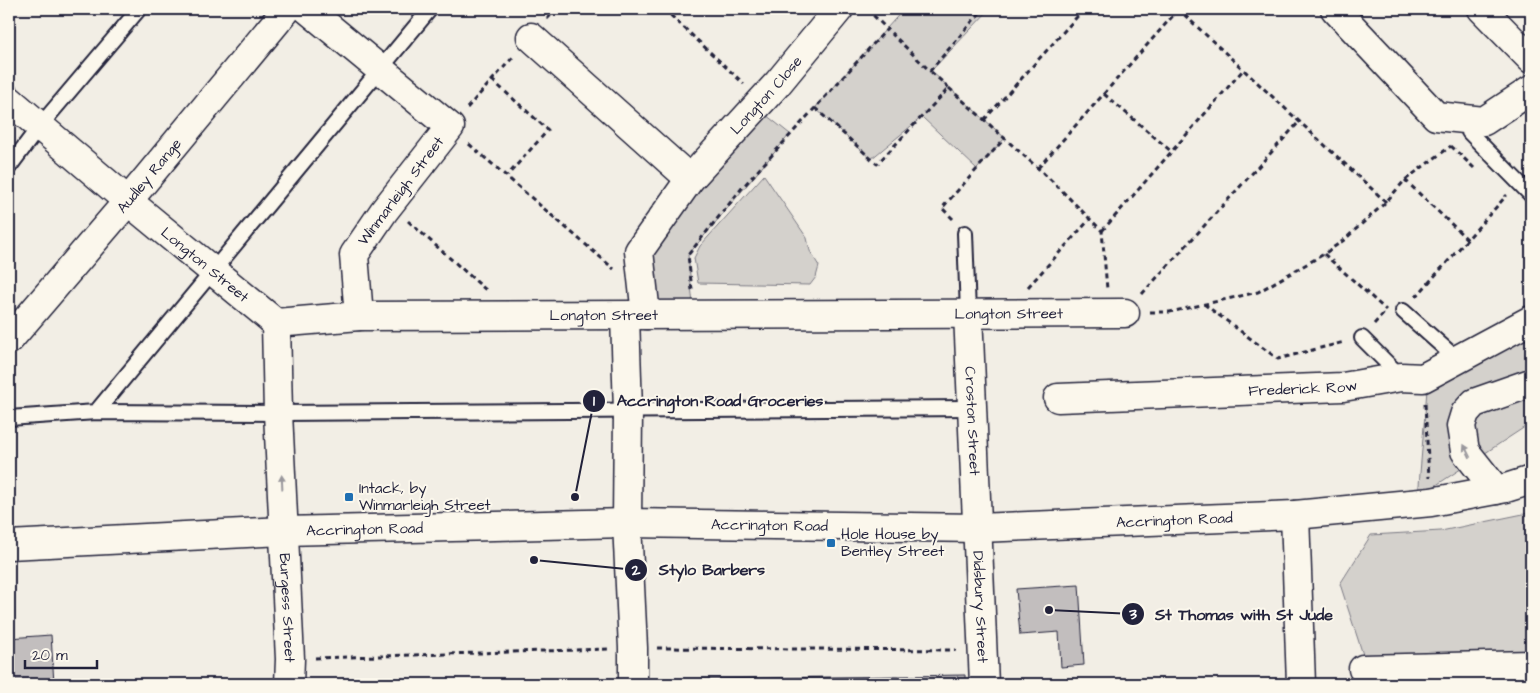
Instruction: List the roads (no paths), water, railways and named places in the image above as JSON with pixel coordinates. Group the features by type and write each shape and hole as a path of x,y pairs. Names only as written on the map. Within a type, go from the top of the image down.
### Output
{"street":[{"name":"Audley Range","path":"9,340 128,201 287,9"},
{"path":"307,9 380,70"},
{"name":"Longton Close","path":"633,684 627,523 628,411 638,309 639,251 690,179 762,101 839,9"},
{"path":"1335,9 1436,116 1484,121 1531,90"},
{"path":"1482,9 1531,59"},
{"path":"531,37 690,179"},
{"name":"Winmarleigh Street","path":"359,316 354,255 389,204 450,127 380,70"},
{"name":"Longton Street","path":"9,100 276,323 359,316 638,309 694,315 1117,313"},
{"name":"Croston Street","path":"968,313 978,528"},
{"name":"Frederick Row","path":"1058,398 1343,387 1412,378 1458,360 1531,320"},
{"path":"276,323 284,531"},
{"path":"1496,490 1465,451 1461,426 1463,419 1465,413 1474,403 1531,383"},
{"name":"Accrington Road","path":"9,545 284,531 627,523 978,528 1296,515 1431,502 1496,490 1531,481"},
{"path":"1296,515 1301,684"},
{"name":"Didsbury Street","path":"978,528 984,684"},
{"name":"Burgess Street","path":"284,531 289,672"},
{"path":"1363,669 1459,674 1531,665"}],"lane":[{"path":"9,167 39,127 139,9"},
{"path":"96,412 430,9"},
{"path":"1469,132 1531,195"},
{"path":"965,233 968,313"},
{"path":"1404,311 1458,360"},
{"path":"1362,338 1412,378"},
{"path":"9,418 96,412 278,413 972,408"}],"place":[{"name":"Intack, by Winmarleigh Street","path":"349,497"},
{"name":"Accrington Road Groceries","path":"575,497"},
{"name":"Hole House by Bentley Street","path":"831,543"},
{"name":"Stylo Barbers","path":"534,560"},
{"name":"St Thomas with St Jude","path":"1049,610"}]}
